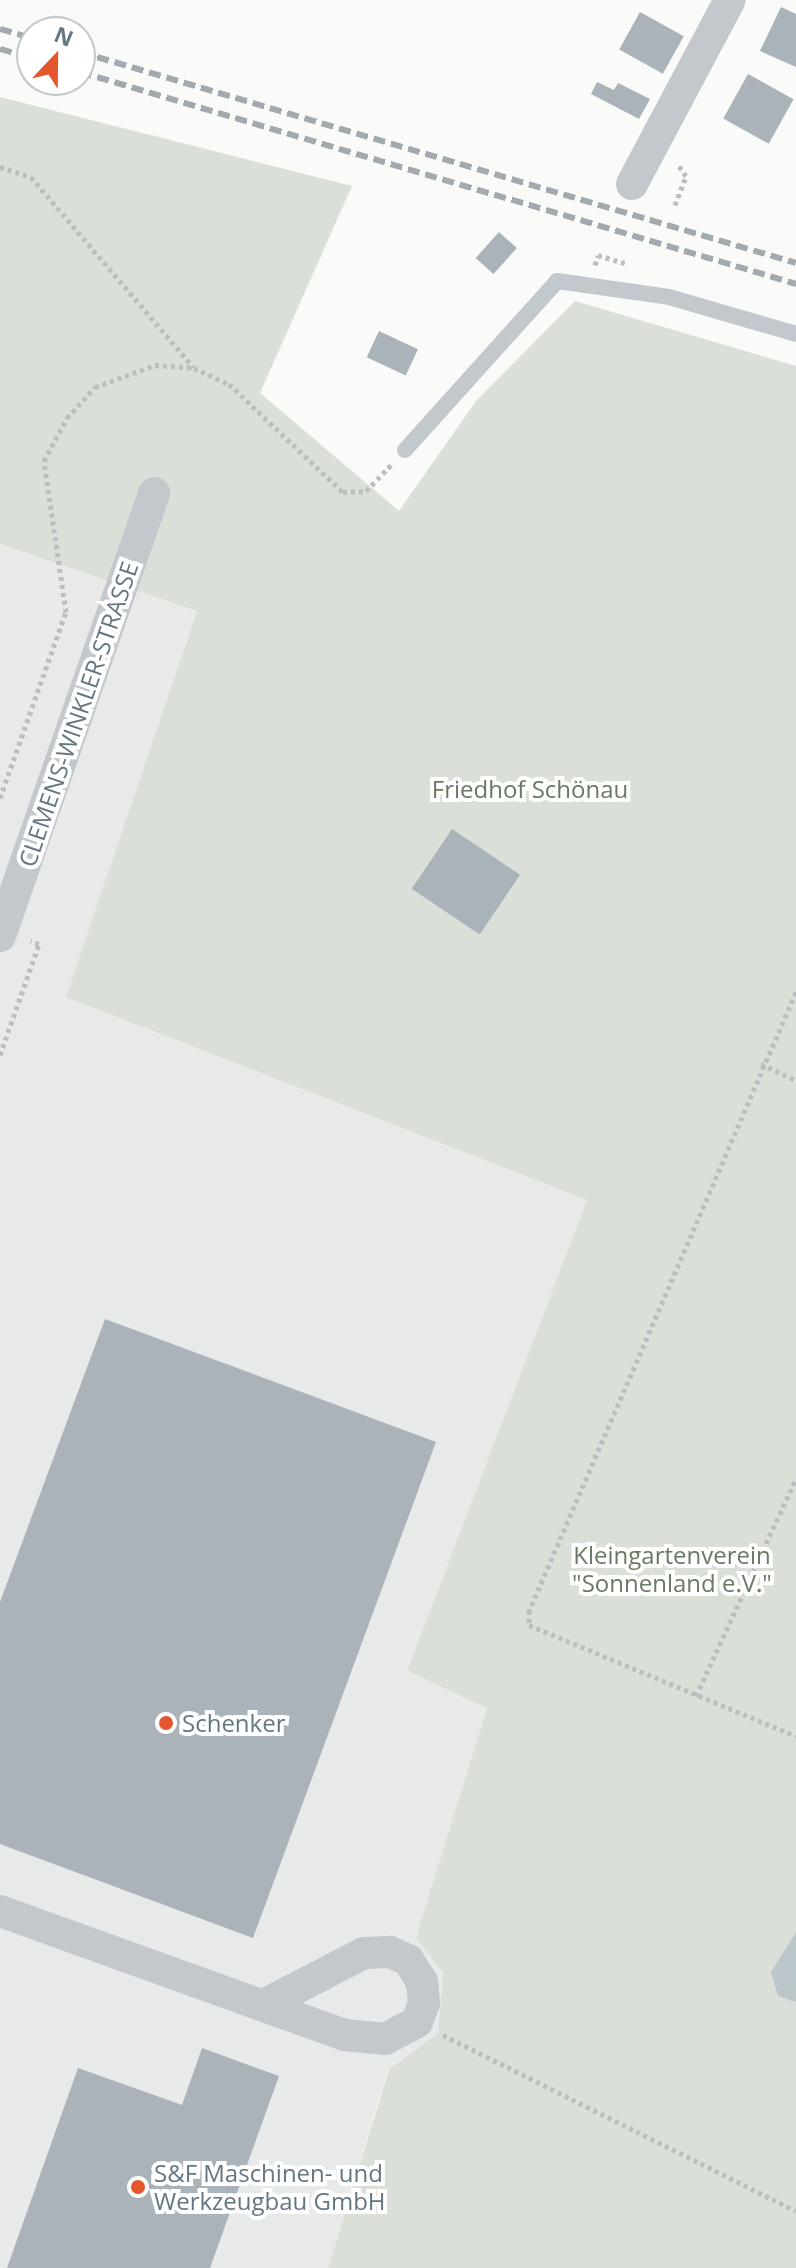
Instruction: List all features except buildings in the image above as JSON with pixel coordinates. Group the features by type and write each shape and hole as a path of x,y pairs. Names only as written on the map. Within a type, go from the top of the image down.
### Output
{"street":[{"path":"632,184 730,0"},
{"name":"CLEMENS-WINKLER-STRASSE","path":"1,933 154,493"},
{"path":"0,1911 345,2035 385,2039 417,2022 422,1982 408,1960 390,1952 364,1953 265,2004"}],"lane":[{"path":"405,450 557,281 669,297 796,334"}],"path":[{"path":"0,167 31,177 194,368"},
{"path":"675,205 686,176"},
{"path":"0,798 66,612 66,589 44,461 67,418 118,374 155,365 194,368 229,384 343,492 366,491 405,450"},
{"path":"0,1055 39,944 1,933"},
{"path":"796,992 761,1064 529,1611 529,1625 796,1736"},
{"path":"761,1064 796,1080"},
{"path":"696,1696 796,1479"},
{"path":"417,2022 796,2211"}],"shaded area":[{"path":"0,544 197,611 67,997 587,1200 407,1671 487,1708 417,1938 443,1973 438,2033 388,2069 328,2268 0,2268"},
{"path":"796,1932 796,2002 778,1996 771,1972"}],"green space":[{"path":"0,97 352,186 260,393 399,511 476,401 575,301 796,366 796,2268 328,2268 389,2069 438,2033 443,1973 416,1938 487,1708 407,1671 587,1200 66,997 197,611 0,544"}],"railway":[{"path":"0,29 16,34"},
{"path":"0,49 16,54"},
{"path":"96,57 796,263"},
{"path":"96,77 796,284"}],"place":[{"name":"Schenker","path":"166,1723"},
{"name":"S&F Maschinen- und Werkzeugbau GmbH","path":"138,2187"}],"park label":[{"name":"Friedhof Schönau","path":"530,789"},
{"name":"Kleingartenverein \"Sonnenland e.V.\"","path":"672,1569"}]}
